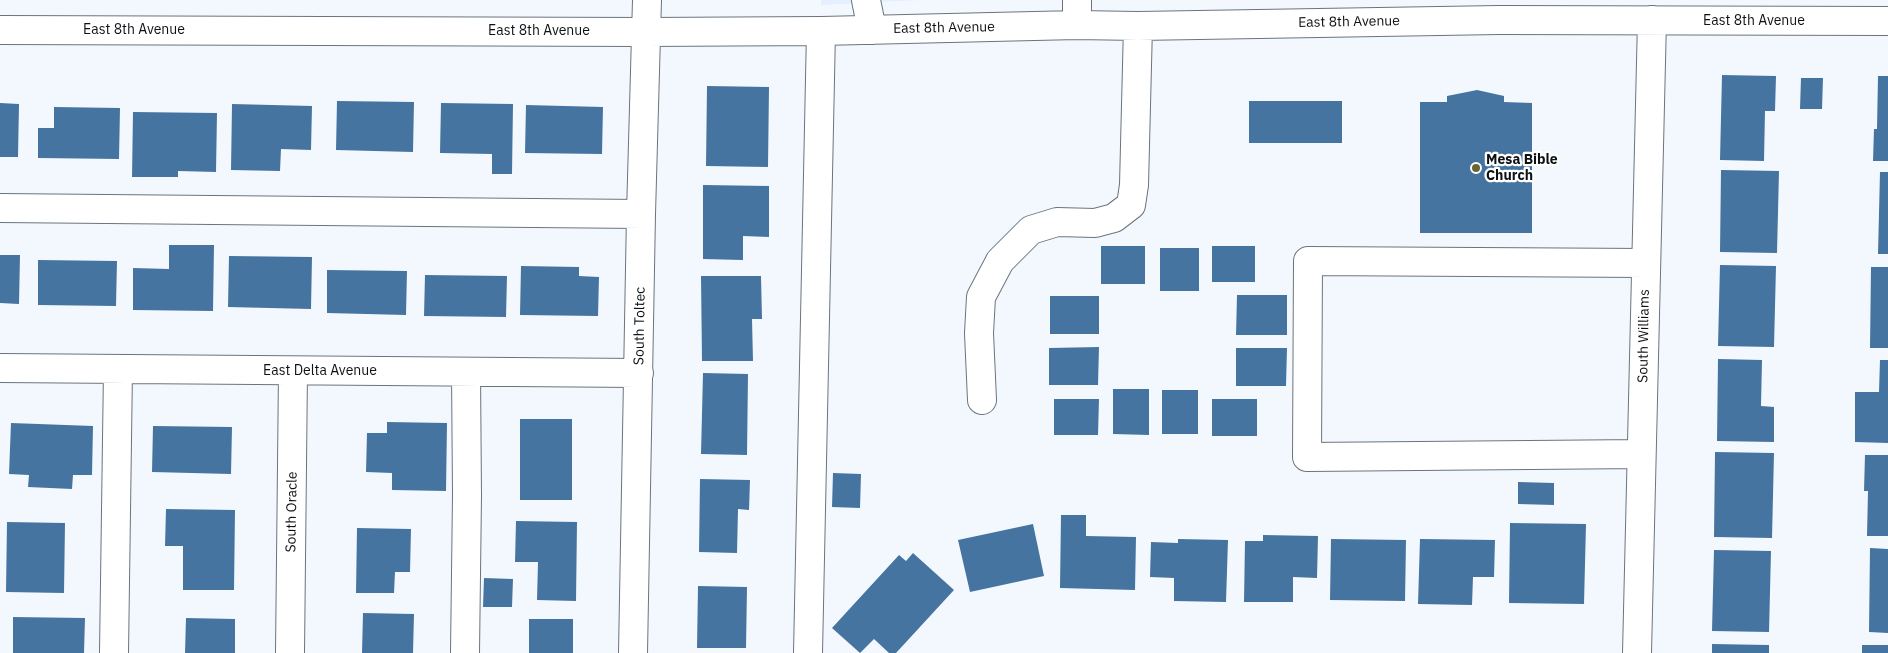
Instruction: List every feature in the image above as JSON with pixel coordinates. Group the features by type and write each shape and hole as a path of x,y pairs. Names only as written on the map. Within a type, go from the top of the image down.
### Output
{"street":[{"name":"South Toltec","path":"633,653 647,0"},
{"path":"866,0 872,30"},
{"name":"East 8th Avenue","path":"0,30 821,31 872,30 1077,12 1138,26 1499,10 1652,20 1888,21"},
{"name":"South Williams","path":"1637,653 1652,20"},
{"path":"982,400 979,333 981,298 1000,261 1031,230 1057,222 1095,224 1114,218 1130,205 1134,185 1138,26"},
{"path":"808,653 821,31"},
{"path":"0,208 641,214"},
{"path":"1641,454 1307,457 1308,261 1646,263"},
{"name":"East Delta Avenue","path":"0,368 640,373"},
{"path":"114,653 118,369"},
{"name":"South Oracle","path":"290,653 293,371"},
{"path":"465,653 466,372"}],"shaded area":[{"path":"821,0 921,0 821,5"}],"building":[{"path":"1722,75 1776,76 1775,111 1765,111 1764,161 1720,160"},
{"path":"1878,76 1888,76 1888,161 1873,161 1874,129 1877,129"},
{"path":"1801,78 1823,78 1822,109 1800,109"},
{"path":"707,86 769,87 768,167 706,166"},
{"name":"Mesa Bible Church","path":"1477,90 1504,96 1504,102 1532,103 1532,233 1420,233 1420,102 1447,102 1447,96"},
{"path":"337,101 414,102 413,152 336,150"},
{"path":"1249,101 1342,101 1342,143 1249,143"},
{"path":"0,103 19,104 18,157 0,157"},
{"path":"441,103 513,104 512,174 492,174 492,154 440,153"},
{"path":"232,104 312,106 311,150 281,149 280,171 231,170"},
{"path":"526,105 603,107 602,154 525,153"},
{"path":"54,107 120,108 119,159 38,158 38,128 54,128"},
{"path":"133,112 217,113 216,172 178,171 178,177 132,177"},
{"path":"1721,170 1779,171 1777,253 1720,252"},
{"path":"1880,172 1888,172 1888,254 1878,254"},
{"path":"703,185 769,186 769,237 743,236 743,260 703,259"},
{"path":"169,245 214,245 213,311 133,310 133,268 169,269"},
{"path":"1101,246 1145,246 1145,284 1101,284"},
{"path":"1212,246 1255,246 1255,282 1212,282"},
{"path":"1160,248 1199,248 1199,291 1160,291"},
{"path":"0,255 20,255 19,304 0,303"},
{"path":"229,256 312,257 311,309 228,307"},
{"path":"38,260 117,261 116,306 38,305"},
{"path":"1720,265 1776,266 1774,347 1718,346"},
{"path":"521,266 579,267 579,276 599,277 598,316 520,315"},
{"path":"1871,267 1888,267 1888,348 1870,348"},
{"path":"327,270 407,271 406,315 327,313"},
{"path":"425,275 507,276 506,317 424,316"},
{"path":"701,276 761,276 762,319 752,319 753,361 702,361"},
{"path":"1237,295 1287,295 1287,335 1236,335"},
{"path":"1050,296 1099,296 1099,334 1050,334"},
{"path":"1099,347 1098,385 1049,385 1049,348"},
{"path":"1236,348 1287,348 1286,386 1236,386"},
{"path":"1718,359 1762,360 1761,406 1774,407 1774,442 1717,441"},
{"path":"1880,360 1888,360 1888,443 1855,442 1855,392 1879,392"},
{"path":"703,373 748,374 747,455 701,454"},
{"path":"1113,389 1149,389 1149,435 1113,434"},
{"path":"1162,390 1198,390 1198,434 1162,434"},
{"path":"1054,399 1099,399 1098,435 1054,435"},
{"path":"1212,399 1257,399 1257,436 1212,436"},
{"path":"520,419 572,419 572,500 520,500"},
{"path":"387,422 447,423 446,491 392,490 392,473 366,472 367,433 387,433"},
{"path":"11,423 93,426 92,475 73,475 72,489 28,487 29,475 9,474"},
{"path":"153,426 232,427 231,474 152,472"},
{"path":"1715,452 1774,453 1772,538 1714,537"},
{"path":"1865,455 1888,455 1888,536 1867,536 1868,491 1864,491"},
{"path":"833,473 861,474 860,508 832,507"},
{"path":"700,479 750,480 749,510 738,509 737,553 699,552"},
{"path":"1518,482 1554,483 1554,505 1518,504"},
{"path":"166,509 235,510 234,590 183,590 183,546 165,546"},
{"path":"1061,515 1086,515 1086,536 1136,537 1135,590 1060,588"},
{"path":"516,521 577,522 576,601 537,600 538,562 515,562"},
{"path":"7,522 65,523 64,593 6,592"},
{"path":"1510,523 1586,524 1584,604 1509,603"},
{"path":"1033,524 1044,576 970,592 958,540"},
{"path":"357,528 411,529 410,572 395,572 394,593 356,593"},
{"path":"1263,535 1318,536 1317,578 1293,577 1293,602 1244,602 1245,541 1263,541"},
{"path":"1178,539 1228,540 1226,602 1174,601 1174,578 1150,577 1151,542 1178,543"},
{"path":"1331,539 1406,540 1405,601 1330,600"},
{"path":"1420,539 1495,540 1494,577 1473,577 1472,605 1418,604"},
{"path":"1870,548 1888,549 1888,633 1869,632"},
{"path":"1714,550 1771,551 1769,632 1712,631"},
{"path":"913,553 954,590 896,653 889,653 874,639 860,653 832,628 899,555 906,561"},
{"path":"484,578 513,579 512,607 483,607"},
{"path":"698,586 747,587 746,648 697,648"},
{"path":"363,613 414,614 413,653 362,653"},
{"path":"13,617 85,618 84,653 13,653"},
{"path":"186,618 235,619 235,653 185,653"},
{"path":"529,619 573,619 573,653 529,653"},
{"path":"1712,644 1769,645 1769,653 1712,653"},
{"path":"1862,645 1888,645 1888,653 1862,653"}],"place":[{"name":"Mesa Bible Church","path":"1476,168"}]}
